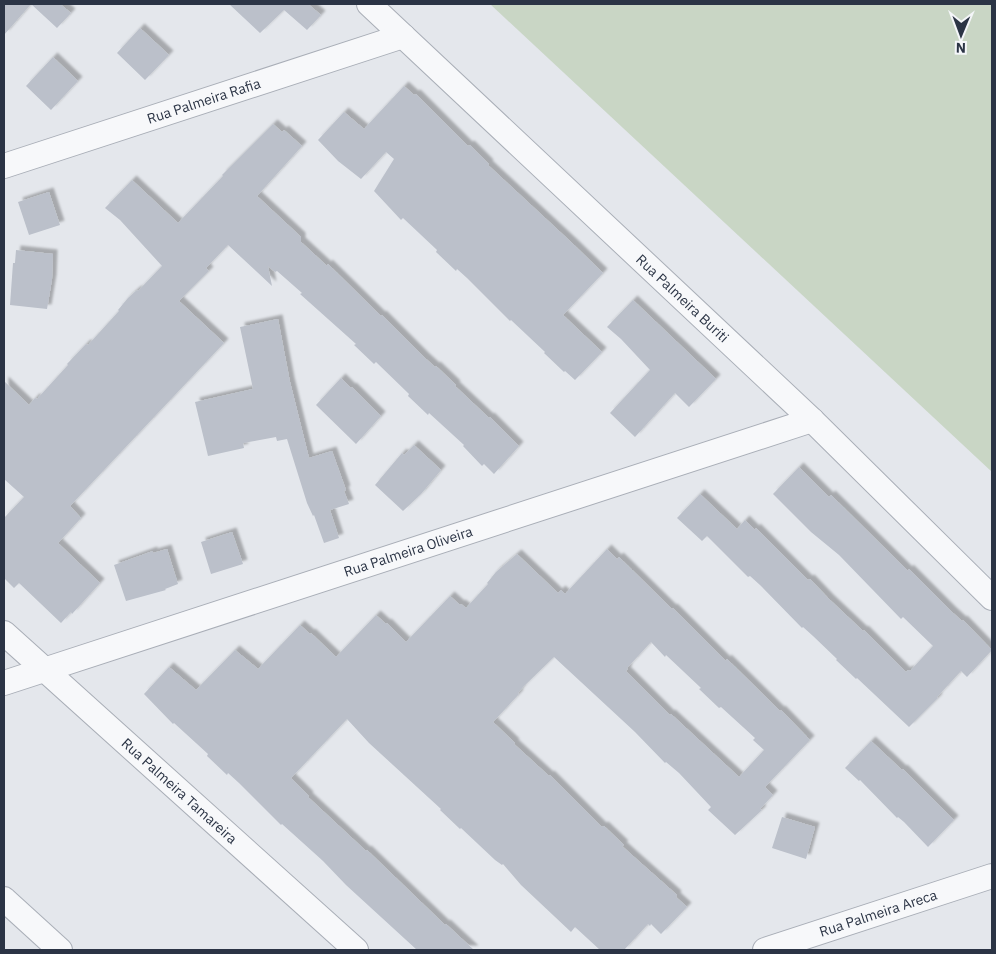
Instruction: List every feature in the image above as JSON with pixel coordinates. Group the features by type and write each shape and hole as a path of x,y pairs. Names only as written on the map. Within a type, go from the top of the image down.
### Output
{"street":[{"name":"Rua Palmeira Buriti","path":"369,4 812,420 992,598"},
{"name":"Rua Palmeira Rafia","path":"4,166 403,36"},
{"name":"Rua Palmeira Oliveira","path":"4,683 812,420"},
{"name":"Rua Palmeira Tamareira","path":"4,633 356,950"},
{"name":"Rua Palmeira Areca","path":"765,950 992,876"},
{"path":"4,899 60,950"}],"green space":[{"path":"490,4 992,4 992,472"}],"building":[{"path":"4,4 31,4 4,35"},
{"path":"31,4 60,4 71,13 57,28"},
{"path":"229,4 308,4 321,15 307,30 284,10 260,33"},
{"path":"140,28 169,55 145,80 117,53"},
{"path":"53,57 78,81 51,110 26,86"},
{"path":"404,86 414,95 416,94 468,146 470,145 488,165 603,273 563,315 602,352 575,380 510,321 467,278 457,269 456,271 403,218 401,220 374,191 394,159 386,152 361,179 338,161 318,140 344,112 364,129"},
{"path":"273,124 282,132 284,130 302,146 257,196 301,237 301,242 327,266 328,264 519,446 494,474 484,464 482,466 464,445 429,413 428,415 376,362 374,364 354,345 356,344 277,271 275,272 268,266 272,286 228,245 206,268 209,271 179,301 224,343 70,506 81,518 58,543 100,583 72,614 71,612 61,623 19,583 14,588 4,578 4,518 24,497 4,479 4,381 29,405 35,398 37,399 86,344 88,345 119,311 128,298 138,291 162,266 120,220 105,208 132,180 178,223"},
{"path":"49,192 60,225 29,235 18,202"},
{"path":"16,250 53,254 52,279 47,309 10,305 13,263 15,263"},
{"path":"633,300 716,379 689,407 675,393 635,437 610,413 650,370 607,327"},
{"path":"278,319 290,382 309,458 332,451 349,504 330,510 339,538 324,543 314,515 307,503 287,439 277,441 276,437 243,443 244,448 208,456 195,402 253,389 240,327"},
{"path":"341,378 381,416 356,444 316,405"},
{"path":"414,445 441,470 421,494 403,511 375,485 402,453 404,455"},
{"path":"799,467 829,497 831,495 908,571 909,569 952,612 963,620 992,650 967,677 961,671 938,698 909,727 856,679 813,636 802,628 760,585 750,576 748,577 707,536 702,541 677,518 700,494 737,529 745,520 755,530 756,528 808,580 810,579 906,672 910,671 933,646 903,617 901,619 839,555 811,532 773,494"},
{"path":"232,532 243,564 211,574 201,542"},
{"path":"167,549 178,584 166,590 126,601 114,565 153,551 153,553"},
{"path":"607,549 617,559 619,557 726,661 727,659 781,710 810,740 765,787 773,795 760,809 762,810 735,835 708,810 711,807 679,773 665,763 635,732 554,657 523,687 519,694 493,722 602,827 604,826 624,845 622,846 677,895 676,897 687,907 661,934 651,924 650,926 648,924 624,950 600,950 575,927 571,932 521,885 503,864 495,860 460,829 369,743 347,719 291,778 308,797 474,950 417,950 346,885 323,861 281,825 239,783 228,773 227,775 207,756 208,754 173,724 144,694 169,667 196,690 235,650 258,669 300,625 336,657 376,615 406,642 450,596 466,608 488,584 496,572 517,554 558,593 561,590 565,594","holes":["651,642 665,657 666,655 719,708 721,707 755,738 753,740 764,750 739,777 670,715 626,671"]},
{"path":"871,741 903,769 954,820 928,847 860,780 845,768"},
{"path":"782,817 815,827 806,859 772,848"}]}
